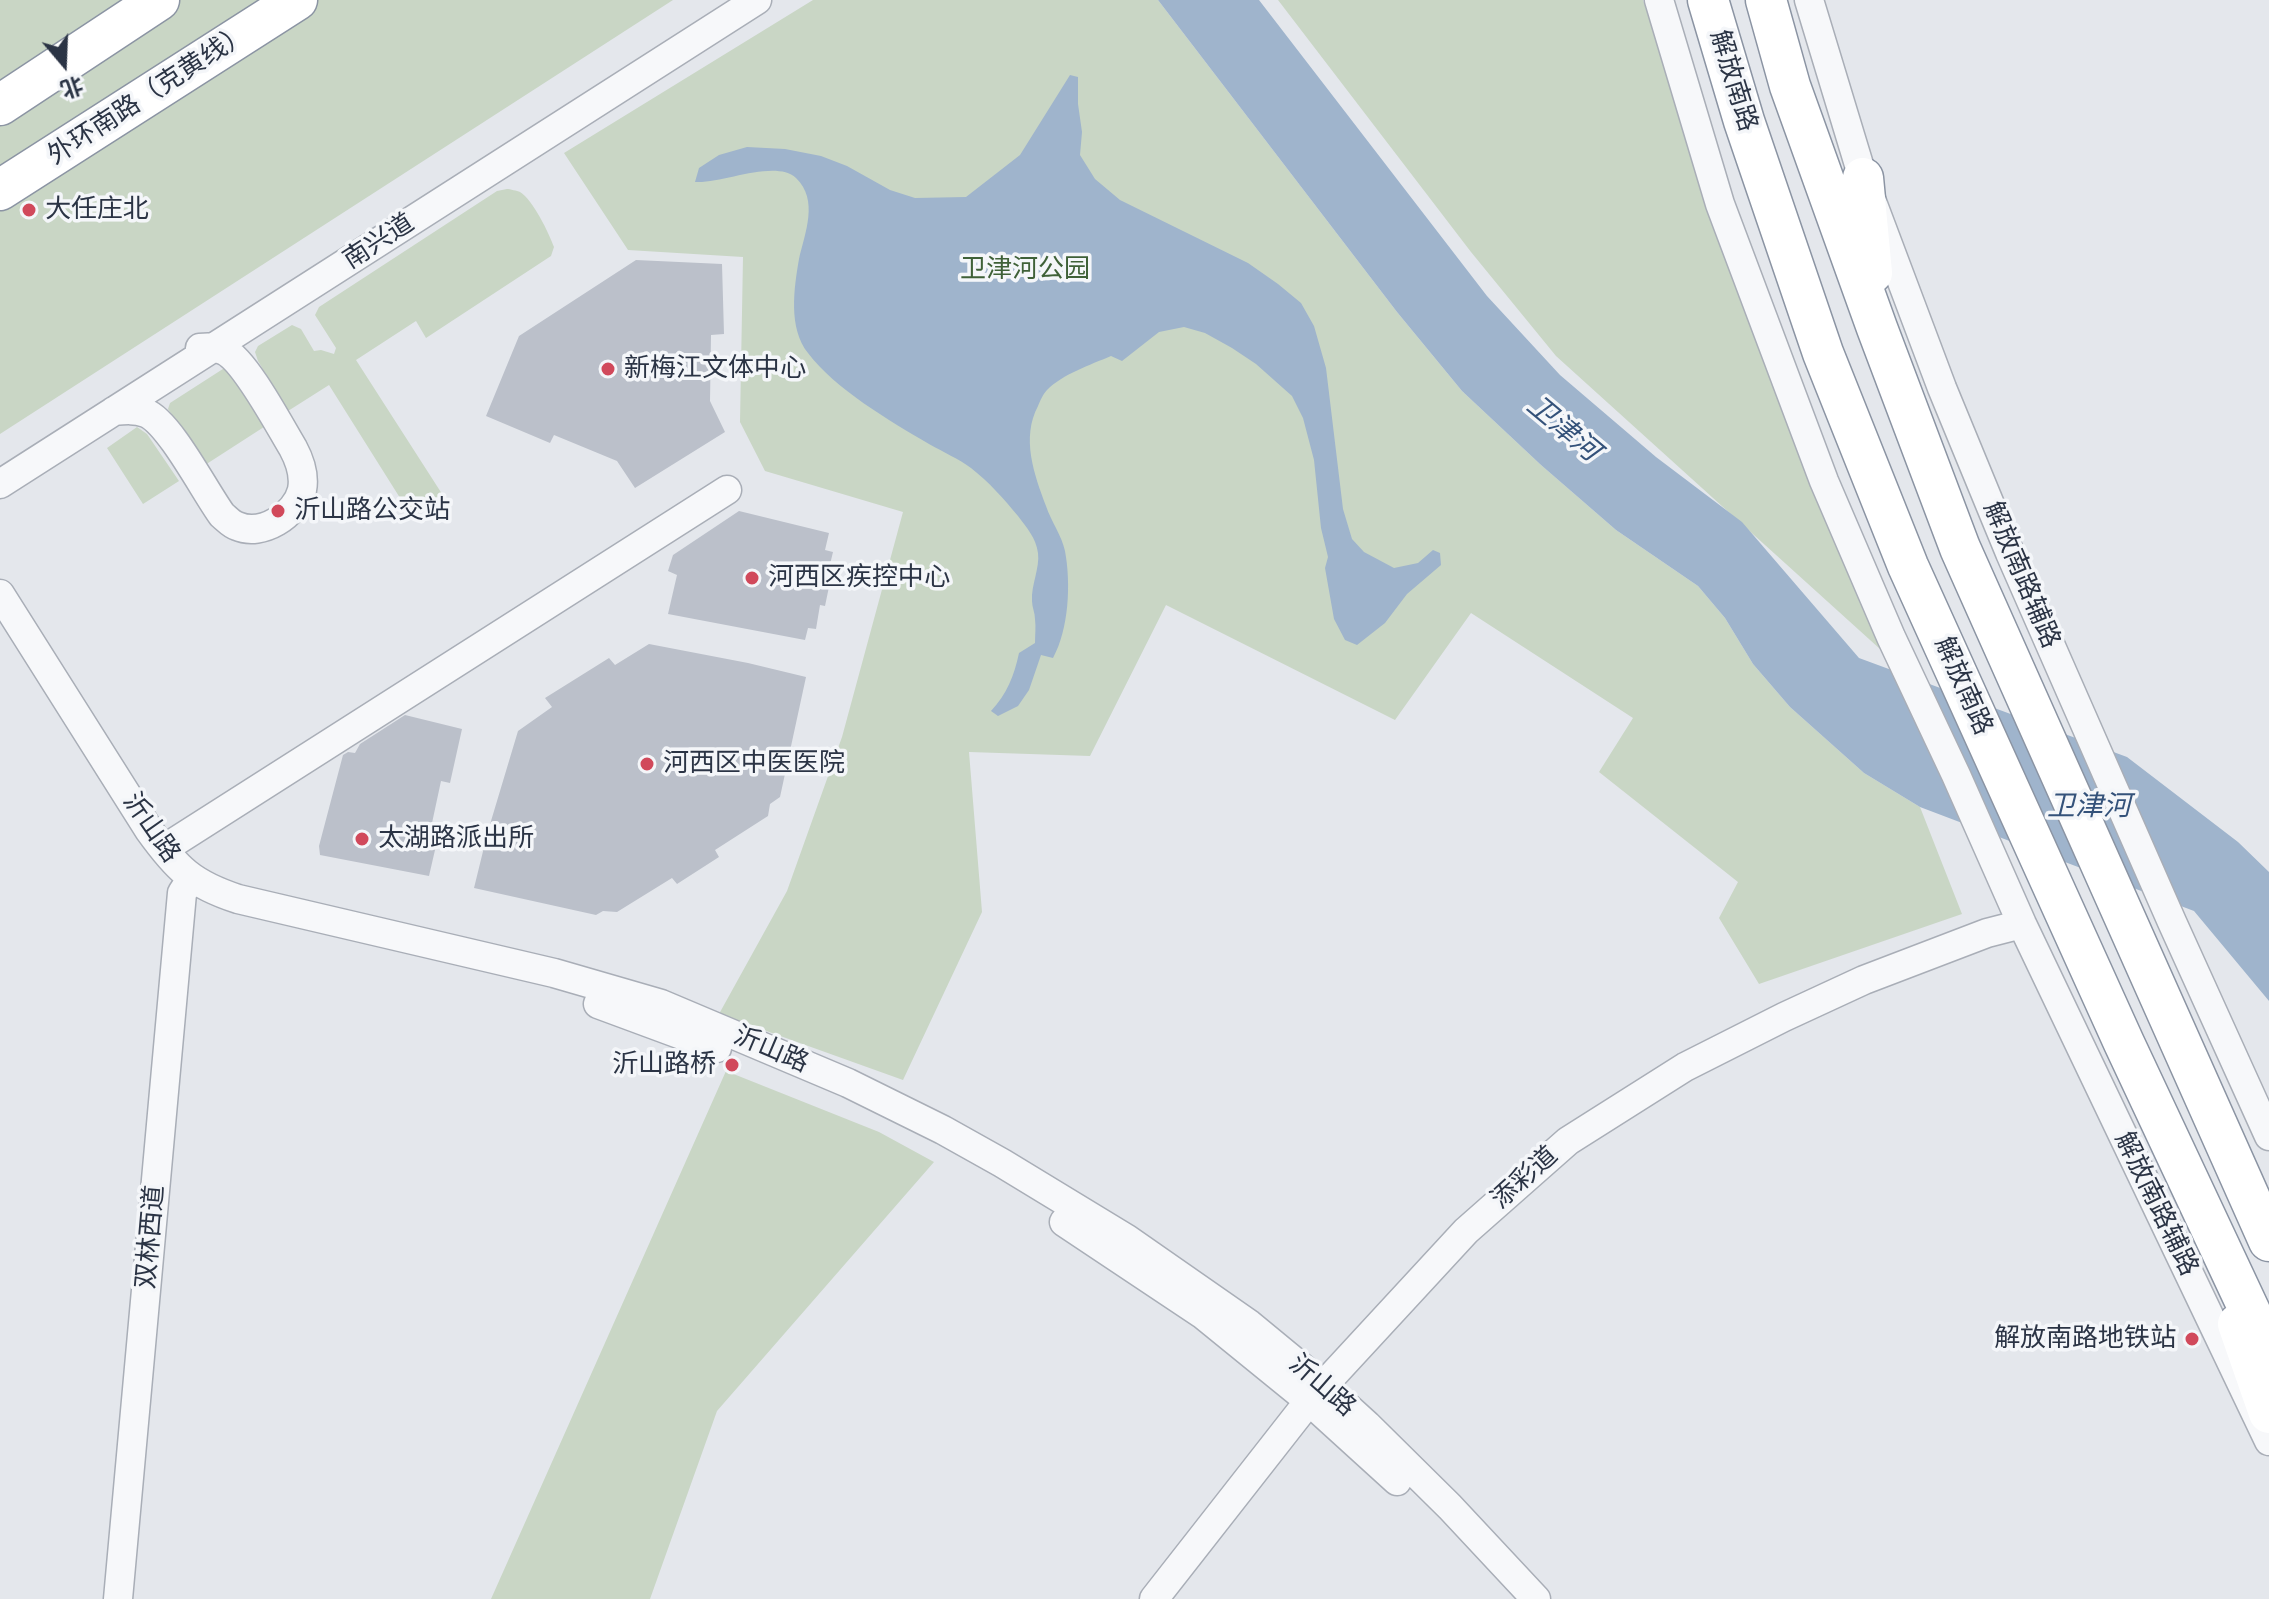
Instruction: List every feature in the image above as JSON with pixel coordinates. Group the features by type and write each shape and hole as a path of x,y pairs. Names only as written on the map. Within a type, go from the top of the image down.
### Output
{"highway":[{"path":"0,105 159,0"},
{"name":"解放南路","path":"1708,0 1744,121 1823,353 1908,566 2124,1043 2269,1352"},
{"name":"解放南路","path":"1766,0 1790,86 1960,548 2269,1241"},
{"name":"外环南路（克黄线）","path":"0,190 282,10"},
{"path":"1863,178 1877,328"},
{"path":"2214,1114 2269,1197"},
{"path":"2182,1166 2269,1413"}],"street":[{"path":"282,10 318,0"},
{"name":"南兴道","path":"0,462 722,0"},
{"name":"南兴道","path":"0,484 757,0"},
{"path":"1659,0 1720,204 1824,481 1891,637 2022,924"},
{"name":"解放南路辅路","path":"1809,0 1863,178 1942,388 2076,704 2269,1136"},
{"path":"114,411 129,409 147,413 163,427 215,505 239,528 271,524 296,504 303,480 299,460 240,365 225,351 214,347 166,357"},
{"path":"170,845 727,490"},
{"name":"沂山路","path":"0,594 149,830 193,890 218,912 523,981 589,1001 725,1051 888,1122 1005,1184 1144,1274 1316,1393 1450,1507 1536,1599"},
{"name":"沂山路","path":"0,625 151,859 166,878 193,890"},
{"name":"双林西道","path":"118,1599 193,890"},
{"name":"双林西道","path":"137,1599 193,890"},
{"name":"解放南路辅路","path":"2022,924 2269,1441"},
{"name":"添彩道","path":"1154,1599 1316,1393 1466,1231 1568,1141 1685,1067 1784,1017 1864,980 1987,933 2022,924"},
{"name":"沂山路","path":"1316,1393 1512,1599"}],"green space":[{"path":"0,0 673,0 0,434"},
{"name":"卫津河公园","path":"813,0 1158,0 1397,312 1462,391 1616,530 1698,586 1725,618 1753,664 1790,707 1864,773 1920,807 1962,914 1759,984 1719,918 1738,882 1599,772 1633,718 1471,613 1395,720 1166,605 1090,756 969,752 982,912 903,1080 719,1014 787,891 842,737 903,512 765,471 740,422 743,257 628,250 564,153"},
{"path":"1278,0 1643,0 1743,303 1880,649 1556,356 1471,252"},
{"path":"507,189 520,192 535,209 554,247 551,256 426,338 416,321 356,360 444,497 412,517 329,385 288,411 255,352 258,346 292,325 301,329 314,351 334,354 336,348 315,315 319,307 497,191"},
{"path":"226,367 267,425 205,465 168,409 170,403"},
{"path":"137,427 147,434 179,481 143,504 107,448"},
{"path":"726,1071 879,1132 934,1162 717,1411 650,1599 491,1599"}],"water":[{"name":"卫津河","path":"1158,0 1259,0 1487,296 1560,375 1656,457 1742,522 1859,658 2127,757 2238,842 2269,872 2269,1001 2194,911 1920,807 1864,773 1790,707 1753,664 1725,618 1698,586 1616,530 1462,391 1397,312"},
{"path":"1070,75 1078,77 1082,132 1080,155 1095,179 1120,200 1248,263 1301,303 1314,326 1326,368 1343,509 1352,539 1364,552 1394,568 1418,563 1433,550 1440,553 1441,565 1407,594 1385,623 1357,645 1345,640 1334,619 1325,568 1328,557 1321,528 1314,460 1303,418 1292,396 1256,364 1205,333 1184,327 1159,332 1122,361 1111,356 1053,384 1033,418 1030,443 1034,469 1065,551 1068,591 1065,620 1053,658 1041,655 1029,690 1018,706 998,716 991,711 1009,684 1019,653 1035,643 1032,595 1038,559 1031,533 1002,497 971,468 864,403 833,379 808,353 797,332 794,295 809,206 803,187 796,178 787,173 762,171 695,182 699,168 719,155 747,147 785,149 821,156 847,166 890,190 915,198 966,197 1020,155"}],"building":[{"name":"新梅江文体中心","path":"636,260 722,264 724,334 711,335 710,401 725,432 635,488 617,461 554,435 550,443 486,416 519,336"},
{"name":"河西区疾控中心","path":"739,511 829,533 825,550 833,552 826,581 830,582 825,606 820,605 816,629 808,628 805,640 668,614 677,575 668,571 673,555"},
{"name":"河西区中医医院","path":"649,644 806,677 780,797 770,804 768,816 715,850 719,857 677,884 672,878 617,912 603,911 596,915 474,888 518,731 552,707 545,698 609,658 615,665"},
{"name":"太湖路派出所","path":"405,715 462,729 450,783 441,781 432,823 441,824 429,876 320,855 319,846 343,755 355,753 360,744"}],"place":[{"name":"大任庄北","path":"29,210"},
{"name":"新梅江文体中心","path":"608,369"},
{"name":"沂山路公交站","path":"278,511"},
{"name":"河西区疾控中心","path":"752,578"},
{"name":"河西区中医医院","path":"647,764"},
{"name":"太湖路派出所","path":"362,839"},
{"name":"沂山路桥","path":"732,1065"},
{"name":"解放南路地铁站","path":"2192,1339"}]}
